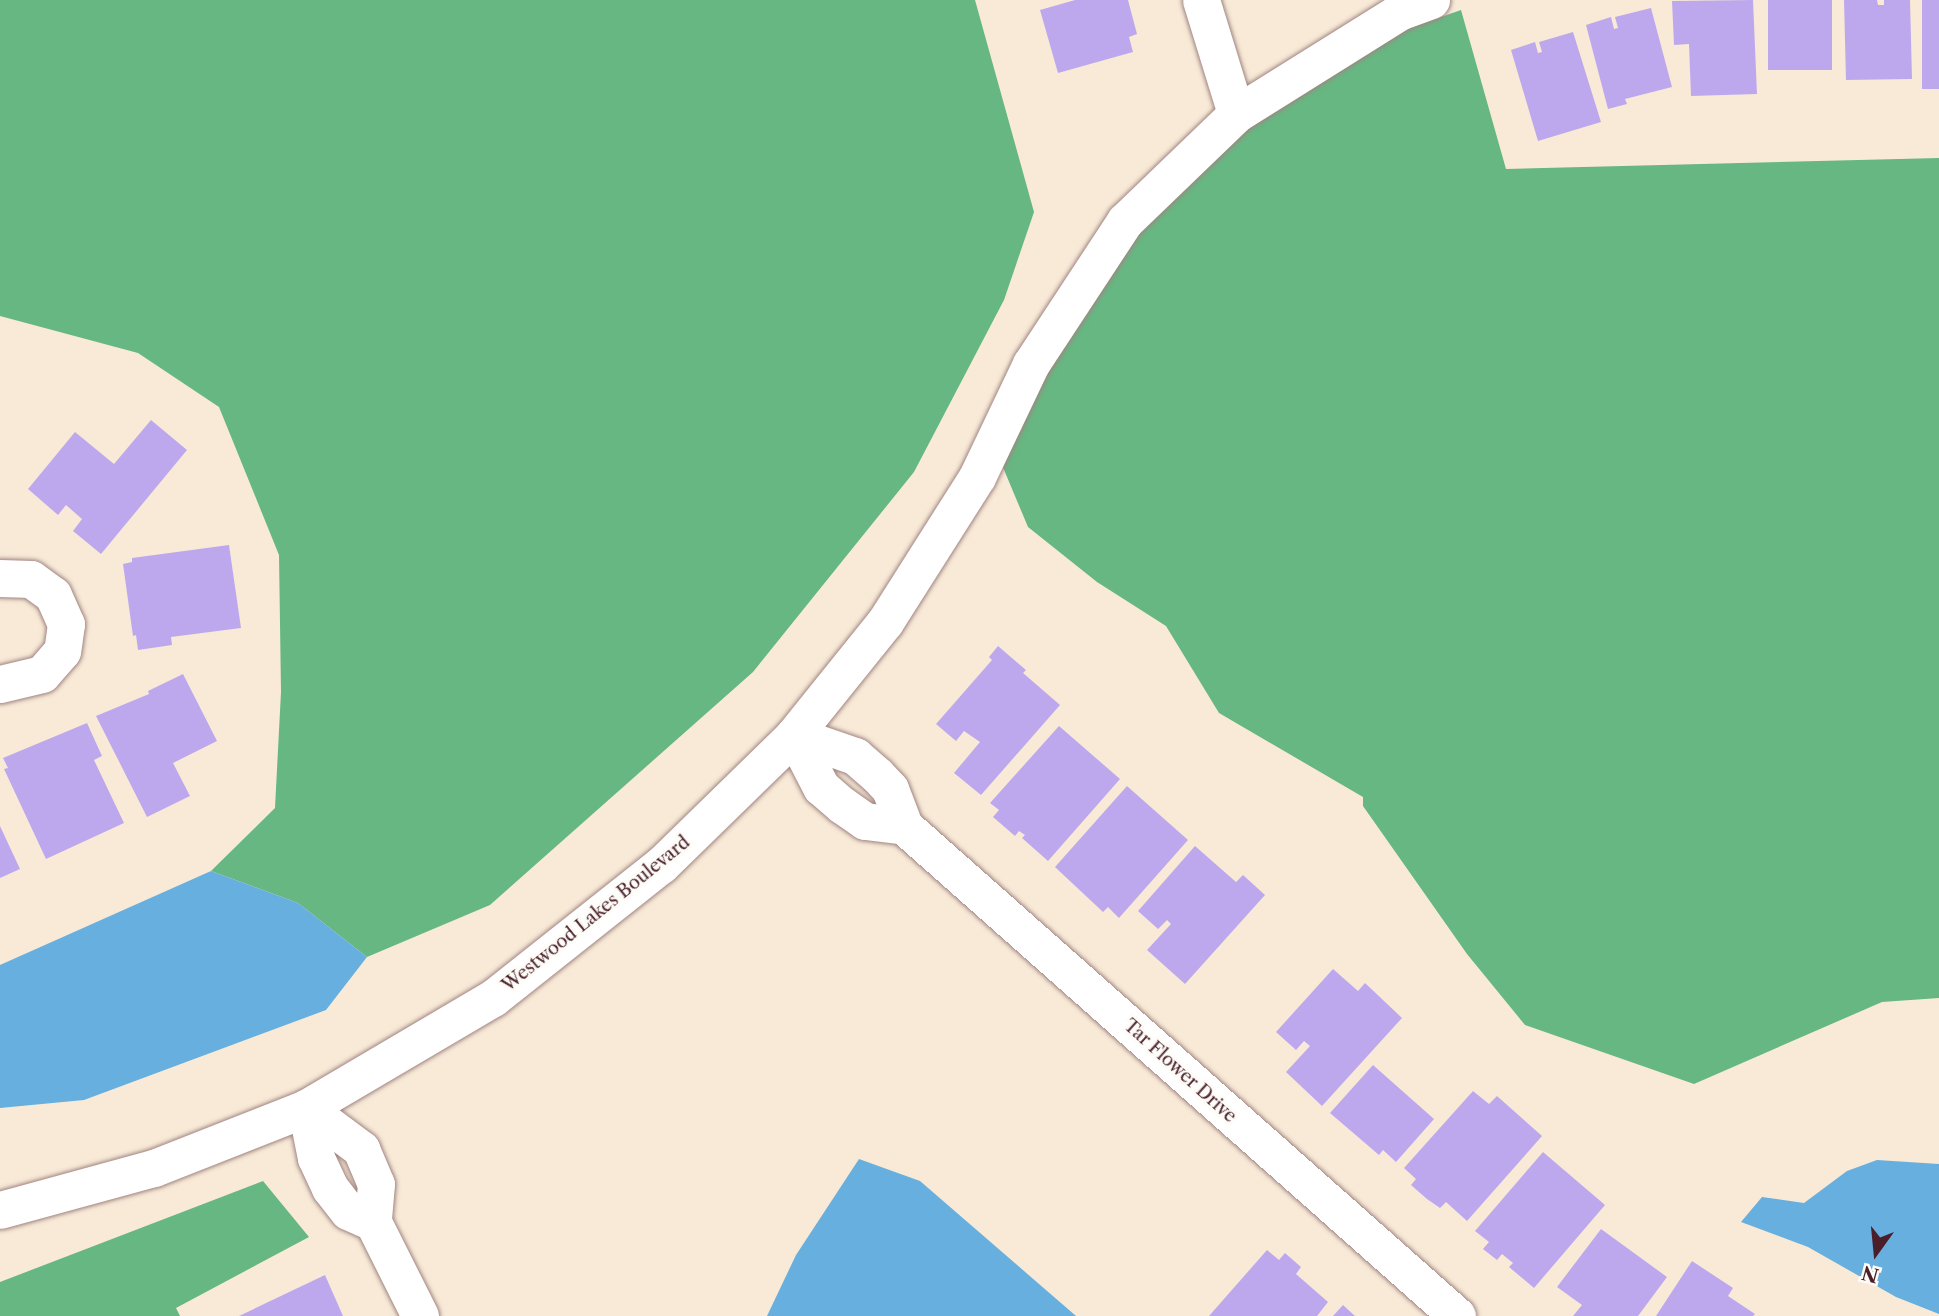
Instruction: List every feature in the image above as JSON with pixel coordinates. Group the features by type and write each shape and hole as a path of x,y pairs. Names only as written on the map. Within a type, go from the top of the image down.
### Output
{"street":[{"path":"1201,0 1236,114"},
{"name":"Westwood Lakes Boulevard","path":"0,1210 154,1168 306,1108 493,998 661,865 794,735 885,622 977,477 1031,365 1125,222 1236,114 1401,11 1431,0"},
{"path":"0,578 31,579 53,595 66,624 62,651 42,674 0,684"},
{"name":"Tar Flower Drive","path":"794,735 855,756 890,789 904,826 1457,1316"},
{"path":"306,1108 361,1149 376,1184 373,1222 420,1316"}],"green space":[{"path":"0,0 975,0 1034,212 1004,300 914,472 753,672 490,905 367,957 298,903 211,871 275,808 281,692 279,555 219,407 138,353 0,316"},
{"path":"1461,10 1506,169 1939,158 1939,998 1882,1002 1694,1084 1525,1025 1467,954 1363,806 1363,797 1219,713 1166,626 1097,582 1028,527 1002,465 1046,374 1138,234 1244,131 1407,29"},
{"path":"263,1181 309,1237 176,1308 180,1316 0,1316 0,1282"}],"water":[{"path":"211,871 298,903 367,957 326,1010 84,1100 0,1108 0,965"},
{"path":"859,1159 920,1181 1076,1316 767,1316 796,1255"},
{"path":"1877,1160 1939,1164 1939,1314 1896,1297 1808,1247 1741,1222 1762,1197 1804,1203 1847,1171"}],"building":[{"path":"1075,0 1128,0 1137,34 1129,37 1133,52 1058,73 1040,10"},
{"path":"1753,0 1757,94 1691,96 1689,44 1674,45 1672,1"},
{"path":"1768,0 1832,0 1832,70 1768,70"},
{"path":"1844,0 1877,0 1878,5 1884,5 1884,0 1910,0 1912,79 1846,80"},
{"path":"1922,0 1939,0 1939,89 1922,89"},
{"path":"1651,8 1672,87 1625,99 1627,104 1608,109 1586,25 1611,17 1614,29 1618,28 1615,17"},
{"path":"1573,32 1601,122 1538,141 1511,50 1535,42 1538,53 1542,52 1539,42"},
{"path":"151,420 187,450 101,554 73,531 82,519 66,505 58,515 28,489 75,432 114,464"},
{"path":"229,545 241,628 171,637 172,645 138,650 136,635 133,636 123,564 132,562 132,558"},
{"path":"998,646 1026,670 1023,673 1060,705 981,795 954,773 980,742 964,731 956,741 936,724 992,660 989,657"},
{"path":"183,674 217,741 173,763 190,796 147,817 96,716 149,694 148,691"},
{"path":"87,723 102,756 94,760 124,823 46,859 4,769 8,768 3,758"},
{"path":"1059,726 1120,779 1048,861 1022,838 1025,835 1019,831 1015,836 993,817 999,810 990,803"},
{"path":"1127,786 1188,840 1119,918 1108,907 1103,912 1055,867"},
{"path":"0,826 20,869 0,878"},
{"path":"1195,846 1236,882 1243,875 1265,895 1185,984 1147,950 1171,924 1167,920 1158,929 1138,911"},
{"path":"1333,969 1358,991 1365,983 1402,1018 1322,1106 1286,1072 1310,1046 1304,1041 1296,1050 1276,1032"},
{"path":"1373,1065 1434,1119 1396,1162 1383,1150 1379,1155 1330,1113"},
{"path":"1473,1091 1489,1104 1497,1096 1542,1136 1467,1221 1446,1202 1440,1208 1427,1199 1411,1185 1416,1179 1404,1168"},
{"path":"1543,1152 1605,1205 1534,1288 1509,1267 1513,1263 1502,1254 1497,1260 1483,1249 1489,1242 1475,1231"},
{"path":"1601,1229 1667,1277 1638,1316 1573,1316 1582,1305 1557,1287"},
{"path":"1267,1250 1279,1260 1285,1253 1301,1267 1296,1274 1328,1302 1317,1316 1209,1316"},
{"path":"1692,1261 1733,1288 1728,1296 1755,1314 1656,1316"},
{"path":"325,1275 343,1316 239,1316"},
{"path":"1343,1305 1355,1316 1333,1316"}]}
